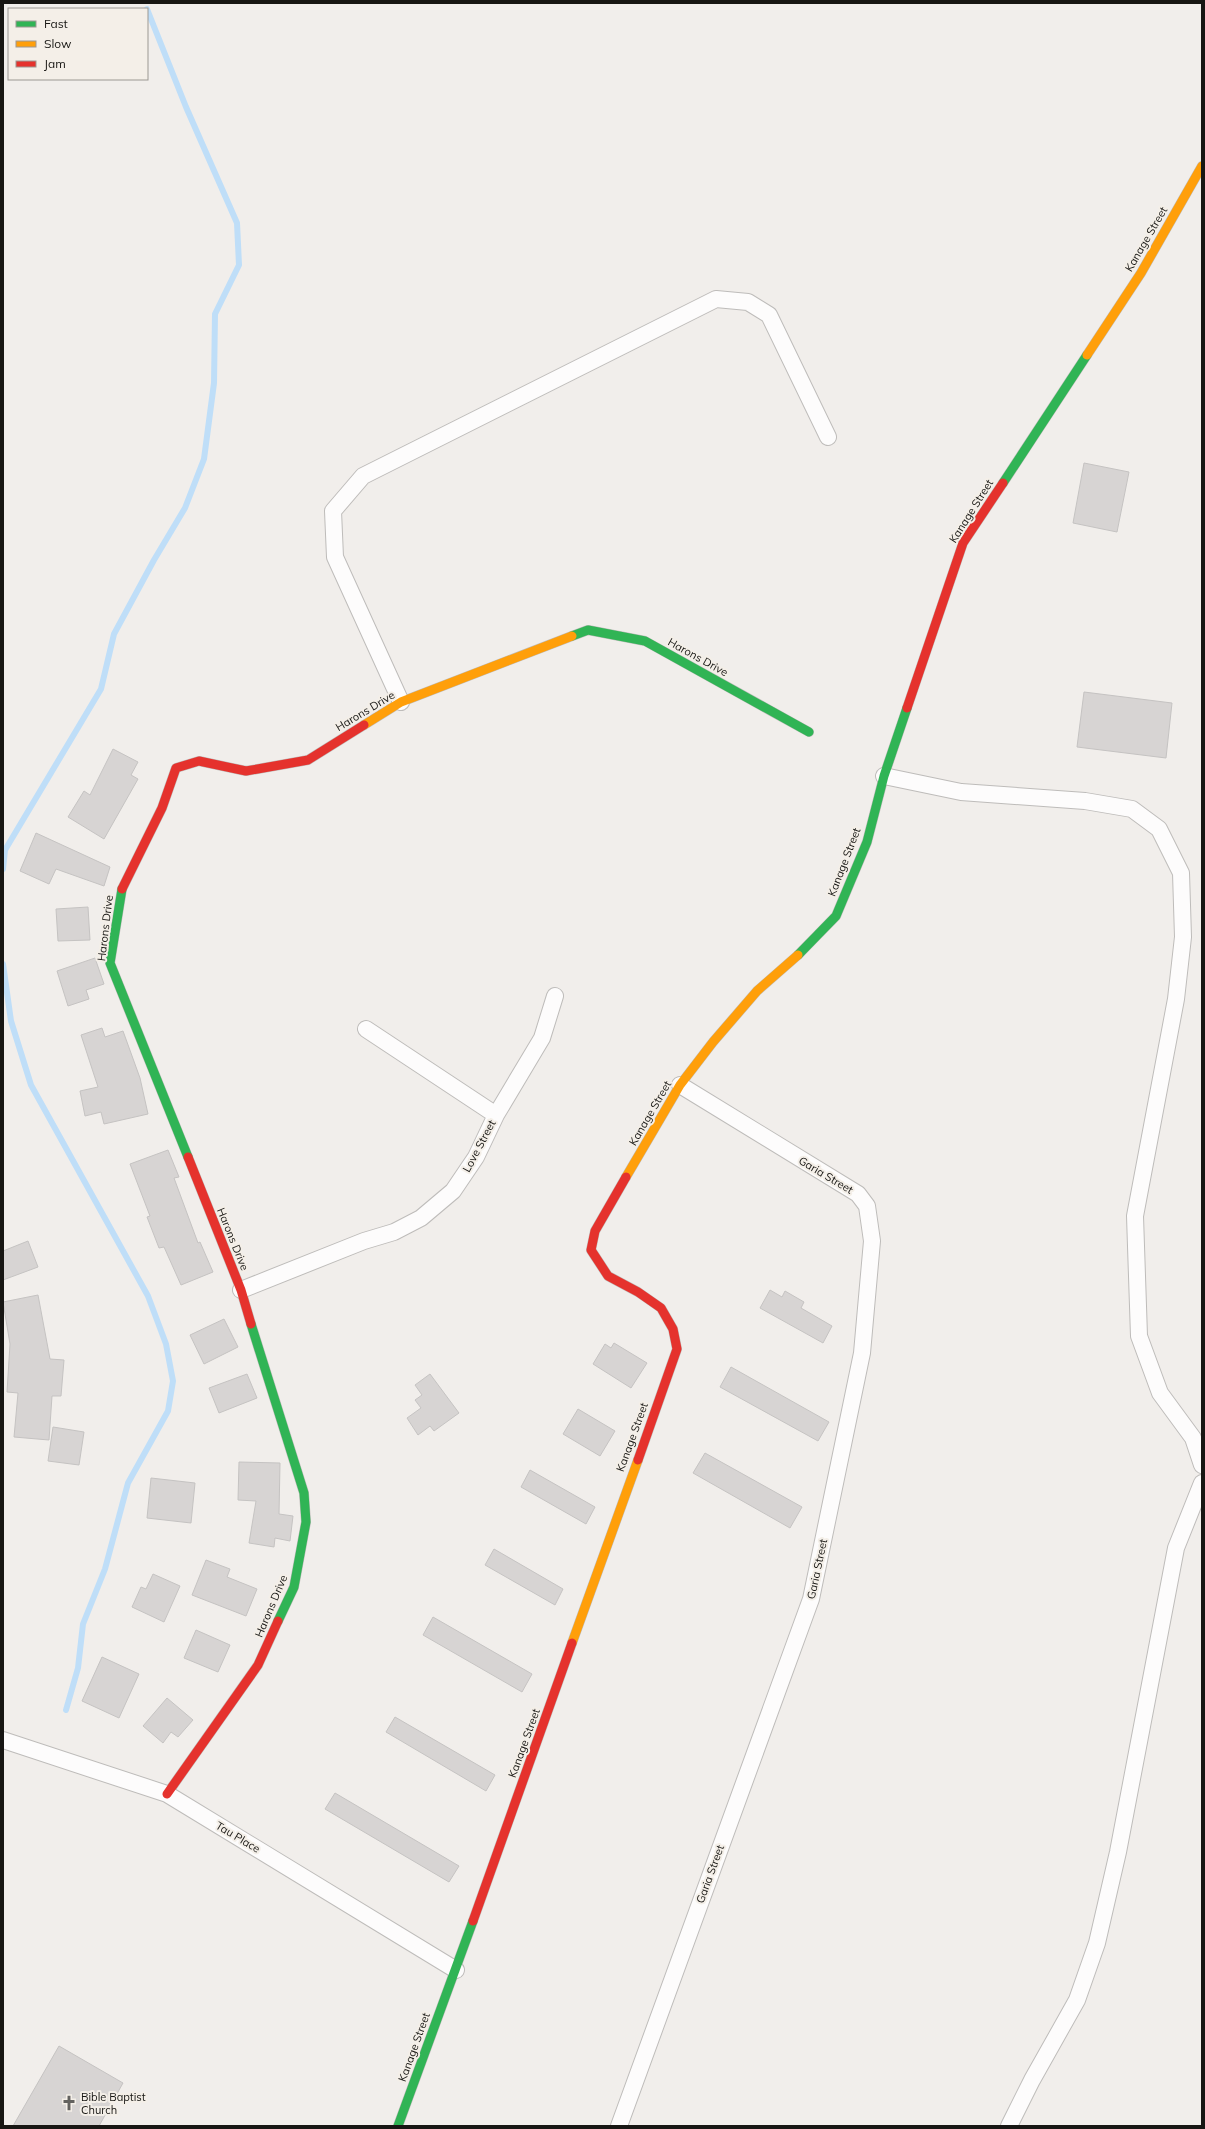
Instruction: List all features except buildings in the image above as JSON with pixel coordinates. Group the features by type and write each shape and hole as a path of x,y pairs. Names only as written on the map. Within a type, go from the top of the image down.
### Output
{"street":[{"name":"Kanage Street","path":"398,2126 456,1970 677,1349 674,1329 661,1308 638,1292 608,1276 591,1250 595,1231 680,1085 713,1042 757,991 788,964 836,916 867,842 884,776 963,543 1141,273 1202,166"},
{"path":"401,702 335,557 333,511 363,476 716,299 748,302 769,315 828,437"},
{"name":"Harons Drive","path":"166,1794 258,1666 294,1587 304,1530 304,1493 240,1290 110,963 122,887 162,808 176,768 199,761 246,771 308,760 401,702 588,630 644,641 809,732"},
{"path":"884,776 961,792 1085,801 1132,809 1159,829 1181,874 1183,937 1176,999 1135,1216 1139,1336 1160,1393 1193,1438 1202,1465"},
{"name":"Love Street","path":"240,1290 364,1241 394,1232 421,1218 452,1191 476,1157 496,1115 542,1038 554,996"},
{"path":"366,1029 496,1115"},
{"name":"Garia Street","path":"618,2126 811,1599 862,1353 872,1241 867,1206 858,1194 680,1085"},
{"path":"1010,2126 1032,2080 1077,2000 1097,1943 1118,1852 1176,1548 1202,1483"},
{"name":"Tau Place","path":"3,1740 166,1794 456,1970"}],"waterway":[{"path":"3,869 5,850 101,689 114,634 154,560 185,508 204,459 214,383 215,314 239,265 237,223 186,107 148,12"},
{"path":"3,964 11,1021 31,1085 148,1296 166,1344 173,1381 168,1411 128,1483 105,1569 83,1624 78,1668 66,1710"}],"traffic: fast":[{"path":"1003,483 1087,355"},
{"path":"572,636 588,630 645,641 809,732"},
{"path":"798,955 836,916 867,842 884,776 907,708"},
{"path":"122,889 110,963 188,1157"},
{"path":"251,1324 304,1493 306,1522 294,1587 278,1621"},
{"path":"398,2126 473,1921"}],"traffic: slow":[{"path":"1087,355 1141,273 1202,166"},
{"path":"364,725 401,702 572,636"},
{"path":"626,1177 680,1085 713,1042 757,991 798,955"},
{"path":"572,1643 638,1460"}],"traffic: jam":[{"path":"907,708 963,543 1003,483"},
{"path":"122,889 162,808 176,768 199,761 246,771 308,760 364,725"},
{"path":"188,1157 241,1290 251,1324"},
{"path":"626,1177 595,1231 591,1250 608,1276 638,1292 661,1308 673,1329 677,1349 638,1460"},
{"path":"167,1794 258,1665 278,1621"},
{"path":"473,1921 572,1643"}],"place":[{"name":"Bible Baptist Church","path":"69,2103"}]}
